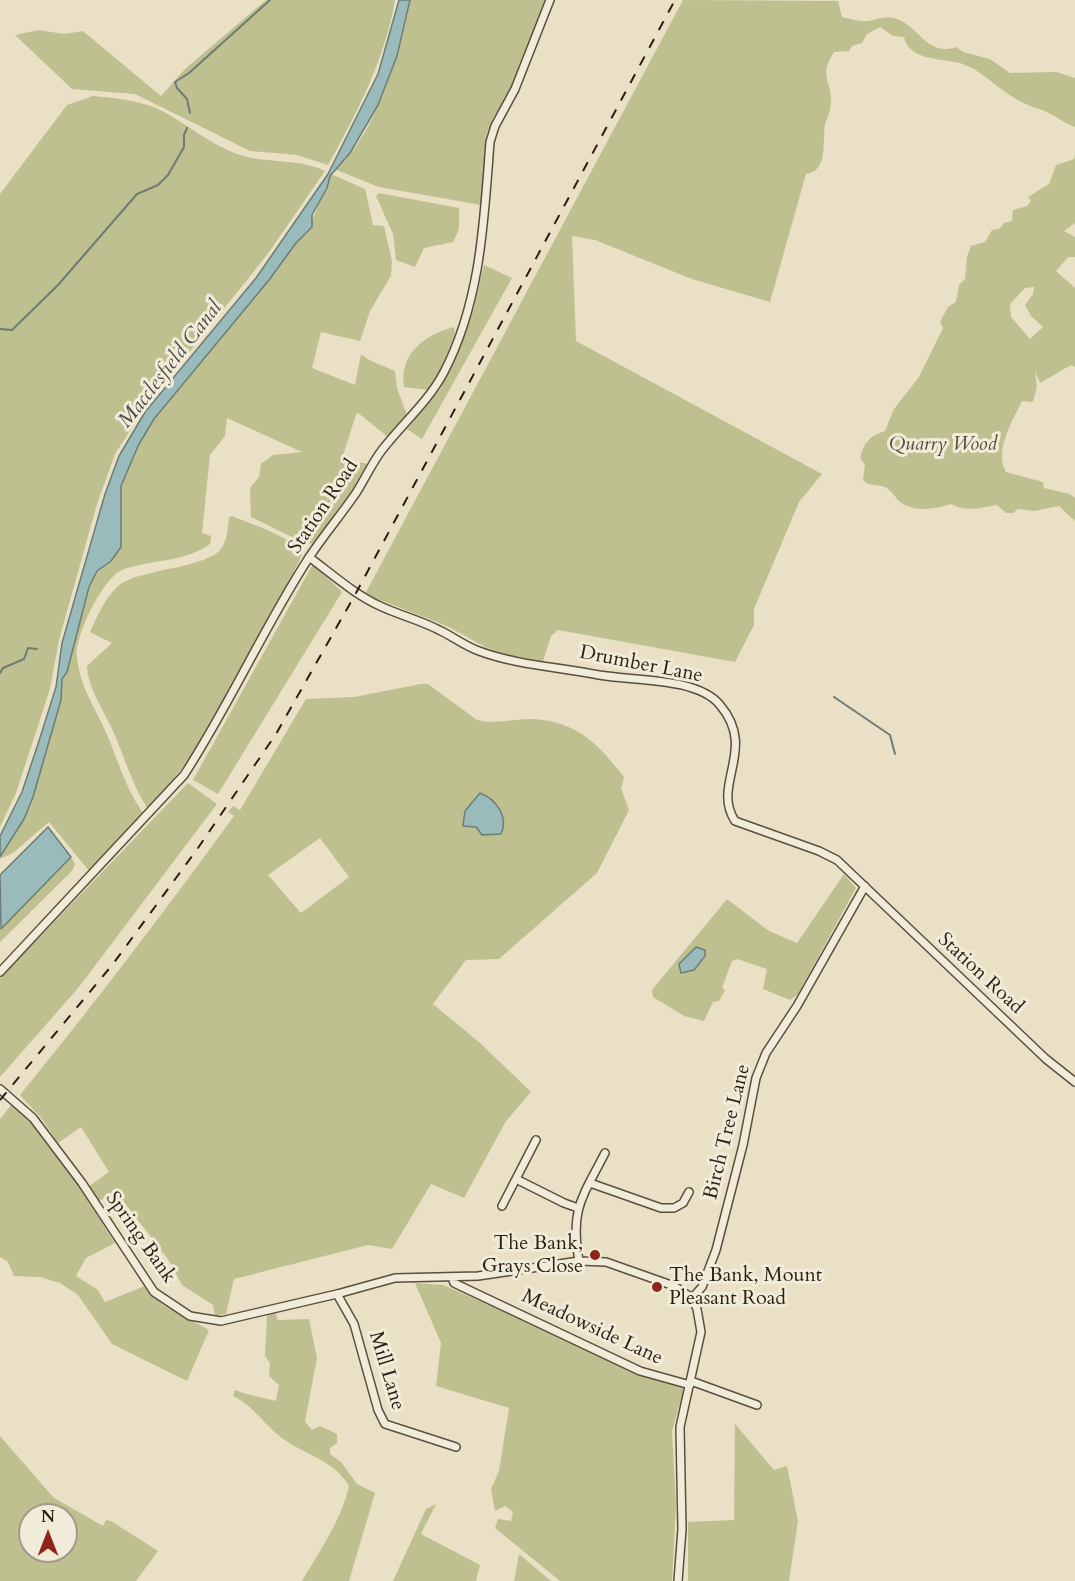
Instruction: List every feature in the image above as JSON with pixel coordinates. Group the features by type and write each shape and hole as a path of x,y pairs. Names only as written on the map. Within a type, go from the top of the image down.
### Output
{"street":[{"name":"Station Road","path":"0,972 184,776 309,557 356,493 378,455 436,385 455,346 476,279 490,142 495,126 515,89 550,0"},
{"name":"Drumber Lane","path":"309,557 356,593 382,607 431,626 477,651 604,676 696,689 712,696 729,716 737,741 728,797 729,807 735,821 828,855 848,868 865,886"},
{"name":"Station Road","path":"865,886 1038,1051 1075,1082"},
{"name":"Birch Tree Lane","path":"692,1298 702,1287 716,1250 743,1145 756,1078 766,1053 809,985 865,886"},
{"name":"Spring Bank","path":"0,1089 33,1118 82,1183 154,1292 170,1305 190,1316 213,1322 337,1294 395,1278 478,1276 594,1260 618,1265 674,1286 692,1298"},
{"path":"502,1206 536,1140"},
{"path":"579,1261 575,1230 578,1208 605,1153"},
{"path":"516,1179 578,1208"},
{"path":"590,1183 668,1208 682,1203 689,1192"},
{"name":"Meadowside Lane","path":"452,1277 454,1283 640,1371 691,1383 757,1405"},
{"name":"Mill Lane","path":"337,1294 351,1314 378,1410 385,1424 456,1447"},
{"path":"678,1581 682,1529 680,1427 701,1332 697,1309 692,1298"}],"green space":[{"path":"266,0 395,0 384,43 369,85 328,165 297,155 250,151 135,94 72,89 15,35 39,30 64,34 83,31 161,96 185,69"},
{"path":"410,0 545,0 508,95 493,118 486,136 481,205 379,187 334,169 348,157 361,139 384,92 401,41"},
{"path":"683,0 838,1 842,17 863,21 886,17 897,19 931,45 946,49 956,47 963,52 990,59 1010,73 1057,72 1075,78 1075,127 1017,99 963,64 920,55 907,45 904,37 893,36 880,27 867,34 862,43 852,46 849,51 834,52 829,60 826,73 831,105 825,125 823,154 818,167 806,174 770,302 692,279 595,240 572,236 576,341 822,474 799,502 754,609 754,625 735,662 558,630 551,636 543,661 507,655 485,647 449,627 365,594"},
{"path":"93,96 133,101 156,108 218,145 240,155 304,164 325,171 267,255 146,406 115,454 97,504 59,640 50,689 16,793 0,827 0,194 67,105"},
{"name":"Quarry Wood","path":"1075,155 1075,223 1064,231 1075,237 1075,257 1068,257 1056,271 1075,288 1075,367 1071,365 1040,383 1035,371 1037,386 1033,402 1022,401 1009,427 1002,455 1006,472 1043,482 1044,488 1070,494 1075,498 1075,521 1059,506 1034,511 1018,509 1013,513 1006,513 997,505 968,509 951,504 917,509 904,505 885,487 863,480 865,465 860,458 863,448 875,435 885,431 894,409 919,377 943,328 940,322 948,307 956,302 959,285 965,279 967,257 971,246 985,242 992,230 999,229 1004,223 1012,221 1013,210 1027,206 1031,201 1028,197 1049,184 1056,165 1074,159","holes":["1034,287 1033,294 1025,305 1031,316 1043,327 1030,339 1011,317 1010,304 1025,288"]},
{"path":"331,174 365,189 373,225 384,226 392,261 391,276 370,311 360,341 321,332 312,368 355,385 361,354 395,371 397,388 407,415 389,438 357,412 342,458 368,464 349,498 313,543 306,544 251,517 250,488 259,477 261,464 273,455 302,452 227,418 225,436 210,455 202,533 211,536 210,544 189,555 133,567 114,575 91,609 77,648 78,667 84,686 126,783 143,813 90,872 49,822 13,853 0,859 24,819 33,797 61,700 62,679 67,672 89,587 97,571 111,561 121,547 121,486 139,444 154,419 269,280 296,243 307,233"},
{"path":"379,193 459,208 459,229 453,242 424,248 415,267 396,260 393,234 376,196"},
{"path":"484,265 512,278 422,439 407,429 441,388 474,308"},
{"path":"454,327 455,335 435,383 428,390 404,387 405,365 416,348 433,335"},
{"path":"232,516 261,527 290,542 302,555 252,655 215,720 172,781 148,809 133,781 88,675 87,666 112,643 90,632 108,597 124,582 214,555 223,546 229,517"},
{"path":"313,564 342,592 218,794 193,780"},
{"path":"428,684 477,720 491,722 533,719 562,724 596,745 624,777 621,788 629,810 597,873 499,959 466,960 433,1004 479,1042 531,1092 506,1121 464,1198 431,1184 392,1249 368,1245 234,1279 226,1314 215,1316 213,1305 182,1285 168,1259 116,1192 97,1202 88,1187 109,1172 81,1127 58,1143 42,1119 20,1095 102,992 208,852 234,816 228,812 233,806 240,810 306,699 354,697","holes":["320,838 349,877 301,913 268,875"]},
{"path":"188,783 217,804 79,987 0,1077 0,978"},
{"path":"71,857 75,864 72,871 0,942 0,930"},
{"path":"844,874 856,888 798,994 790,1000 763,989 767,969 737,959 732,961 722,988 725,990 719,1001 713,1002 704,1021 684,1016 653,997 652,990 727,899 769,931 797,943"},
{"path":"12,1104 41,1133 54,1150 115,1243 86,1258 76,1276 98,1290 105,1302 145,1286 163,1305 209,1330 187,1381 112,1344 78,1295 60,1283 40,1277 14,1276 8,1262 0,1257 0,1119"},
{"path":"415,1283 443,1285 684,1389 672,1431 676,1505 672,1581 560,1581 495,1528 498,1519 511,1521 513,1512 505,1506 495,1511 491,1489 499,1471 509,1408 436,1386 441,1343"},
{"path":"275,1312 278,1320 309,1319 317,1358 305,1422 312,1430 320,1426 337,1434 337,1443 330,1448 330,1454 341,1462 357,1484 375,1493 349,1581 302,1581 341,1511 349,1486 335,1470 282,1438 247,1405 233,1396 235,1390 276,1401 279,1385 269,1376 270,1363 265,1356 267,1315"},
{"path":"735,1424 774,1470 787,1466 798,1521 789,1581 688,1581 688,1522 734,1520"},
{"path":"0,1436 54,1498 63,1503 18,1503 18,1563 78,1563 78,1512 103,1526 106,1520 111,1521 158,1551 136,1581 0,1581"},
{"path":"436,1504 421,1534 480,1565 476,1581 393,1581 426,1509"},
{"path":"519,1554 551,1581 514,1581"}],"water":[{"path":"399,0 410,0 397,56 378,105 350,153 330,176 327,188 312,215 312,227 296,243 269,280 154,419 139,444 121,486 121,547 111,561 97,571 89,587 67,672 62,679 61,700 33,797 24,819 0,857 0,836 22,792 56,687 62,643 105,494 119,456 145,412 256,278 328,174 378,74"},
{"path":"480,793 500,809 503,821 501,834 482,835 476,827 463,826 465,811"},
{"path":"48,827 71,857 1,929 0,875"},
{"path":"696,947 705,950 705,956 694,970 681,973 679,964"}],"waterway":[{"path":"190,113 187,99 177,88 175,82 189,73 270,0"},
{"path":"0,329 12,330 58,285 137,194 158,185 168,175 184,147 184,135 187,128"},
{"path":"0,673 3,668 24,659 28,648 37,649"},
{"path":"834,697 890,735 895,754"}],"railway":[{"path":"0,1100 113,964 198,848 276,734 356,593 675,0"}],"place":[{"name":"The Bank, Grays Close","path":"595,1255"},
{"name":"The Bank, Mount Pleasant Road","path":"657,1287"}],"water label":[{"name":"Macclesfield Canal","path":"171,365"}]}
